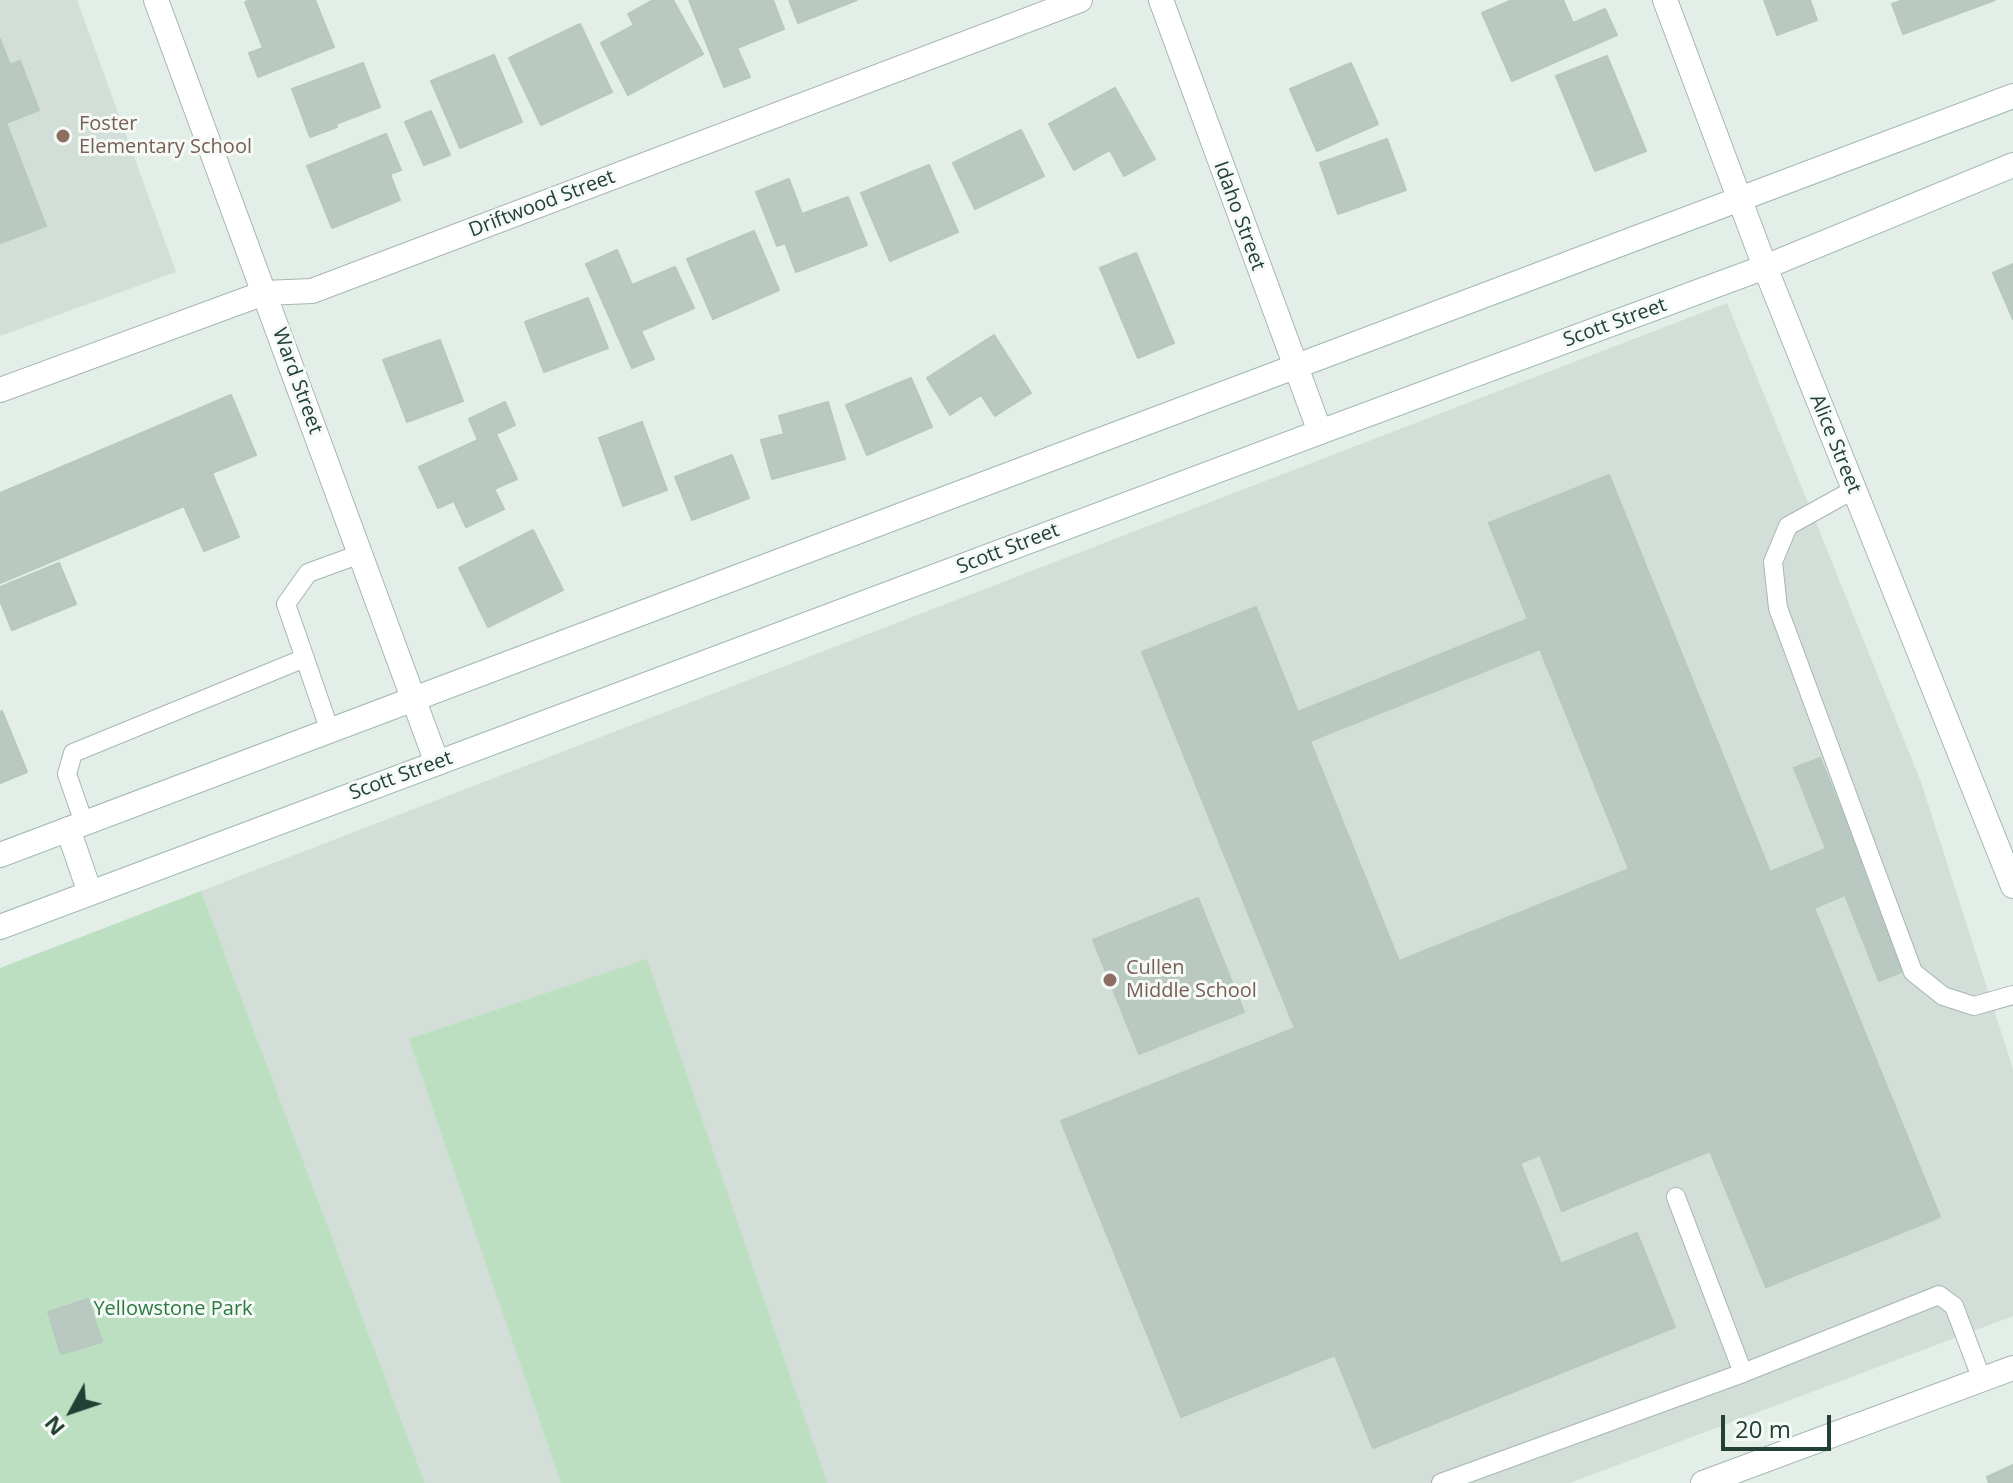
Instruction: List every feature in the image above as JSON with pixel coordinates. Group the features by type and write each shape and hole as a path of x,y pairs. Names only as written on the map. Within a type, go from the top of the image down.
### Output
{"main road":[{"name":"Ward Street","path":"156,0 437,763"},
{"name":"Driftwood Street","path":"0,390 264,293 312,291 1080,0"},
{"name":"Idaho Street","path":"1161,0 1320,432"},
{"name":"Alice Street","path":"1665,0 1765,267 2013,886"},
{"path":"0,855 2013,96"},
{"name":"Scott Street","path":"0,927 1765,267 2013,165"},
{"path":"76,826 90,893"},
{"path":"1712,1481 2013,1368"}],"lane":[{"path":"1853,490 1788,526 1773,562 1778,608 1913,972 1943,996 1974,1006 2013,995"},
{"path":"330,731 286,604 308,573 360,554"},
{"path":"76,826 67,774 73,753 305,658"},
{"path":"1676,1197 1743,1373"},
{"path":"1441,1483 1743,1373 1939,1295 1954,1306 1982,1380"}],"shaded area":[{"name":"Foster Elementary School","path":"0,0 77,0 176,272 0,336"},
{"name":"Cullen Middle School","path":"1727,303 1921,782 2013,1069 2013,1316 1570,1483 425,1483 201,891"}],"green space":[{"name":"Yellowstone Park","path":"201,891 425,1483 0,1483 0,968"},
{"path":"647,959 827,1483 561,1483 409,1039"}],"building":[{"path":"315,0 334,47 258,77 249,53 263,48 245,2"},
{"path":"653,0 673,0 703,54 628,95 601,43 634,25 628,14"},
{"path":"689,0 773,0 784,29 737,48 750,77 724,87"},
{"path":"789,0 857,0 798,23"},
{"path":"1512,0 1563,0 1573,23 1605,9 1617,35 1512,81 1482,13"},
{"path":"1764,0 1810,0 1817,20 1777,35"},
{"path":"1903,0 1995,0 1903,34 1892,4"},
{"path":"580,24 612,92 541,125 509,58"},
{"path":"0,39 10,65 20,61 39,110 6,123 46,226 0,243"},
{"path":"494,55 522,122 460,148 431,81"},
{"path":"1607,56 1646,151 1595,171 1556,76"},
{"path":"363,63 380,107 310,137 292,89"},
{"path":"1351,63 1378,124 1317,151 1290,89"},
{"path":"1115,88 1155,159 1124,176 1110,150 1074,170 1049,124"},
{"path":"431,111 450,155 424,165 405,122"},
{"path":"1021,130 1044,176 975,209 953,163"},
{"path":"386,134 401,170 390,174 400,200 332,228 307,166"},
{"path":"1387,139 1406,190 1338,214 1320,163"},
{"path":"929,165 958,232 890,261 861,193"},
{"path":"789,179 802,214 848,197 867,245 796,272 785,243 777,246 756,192"},
{"path":"754,231 779,290 713,319 687,259"},
{"path":"617,250 632,285 675,267 694,308 641,331 654,359 632,368 586,264"},
{"path":"1136,253 1174,343 1138,358 1100,268"},
{"path":"2013,264 2013,319 1993,273"},
{"path":"588,298 608,348 544,372 525,322"},
{"path":"994,335 1031,393 995,416 981,395 950,415 927,378"},
{"path":"440,340 463,401 407,422 383,360"},
{"path":"911,378 932,427 867,455 846,405"},
{"path":"231,395 256,455 212,473 239,537 204,551 184,506 0,583 0,493"},
{"path":"505,402 515,425 496,434 517,479 494,489 504,509 466,527 454,501 438,508 419,467 478,440 469,419"},
{"path":"828,402 845,459 772,479 761,440 784,434 779,416"},
{"path":"642,422 667,490 623,506 599,438"},
{"path":"732,455 749,498 692,520 675,477"},
{"path":"1609,475 1770,872 1826,849 1794,768 1820,758 1906,970 1879,981 1845,895 1814,908 1940,1217 1766,1287 1710,1151 1562,1211 1540,1155 1520,1163 1561,1264 1181,1417 1061,1121 1295,1028 1142,652 1256,607 1298,712 1528,619 1489,523","holes":["1540,649 1629,869 1399,961 1310,741"]},
{"path":"533,530 563,590 488,627 459,568"},
{"path":"59,563 76,604 12,630 0,601 0,587"},
{"path":"0,712 27,772 0,783"},
{"path":"1198,898 1244,1012 1139,1054 1093,940"},
{"path":"1637,1233 1675,1327 1373,1448 1335,1355"},
{"path":"88,1299 102,1342 61,1354 48,1312"},
{"path":"2013,1465 2013,1483 1989,1483 1987,1477"}],"place":[{"name":"Foster Elementary School","path":"63,136"},
{"name":"Cullen Middle School","path":"1110,980"}]}
